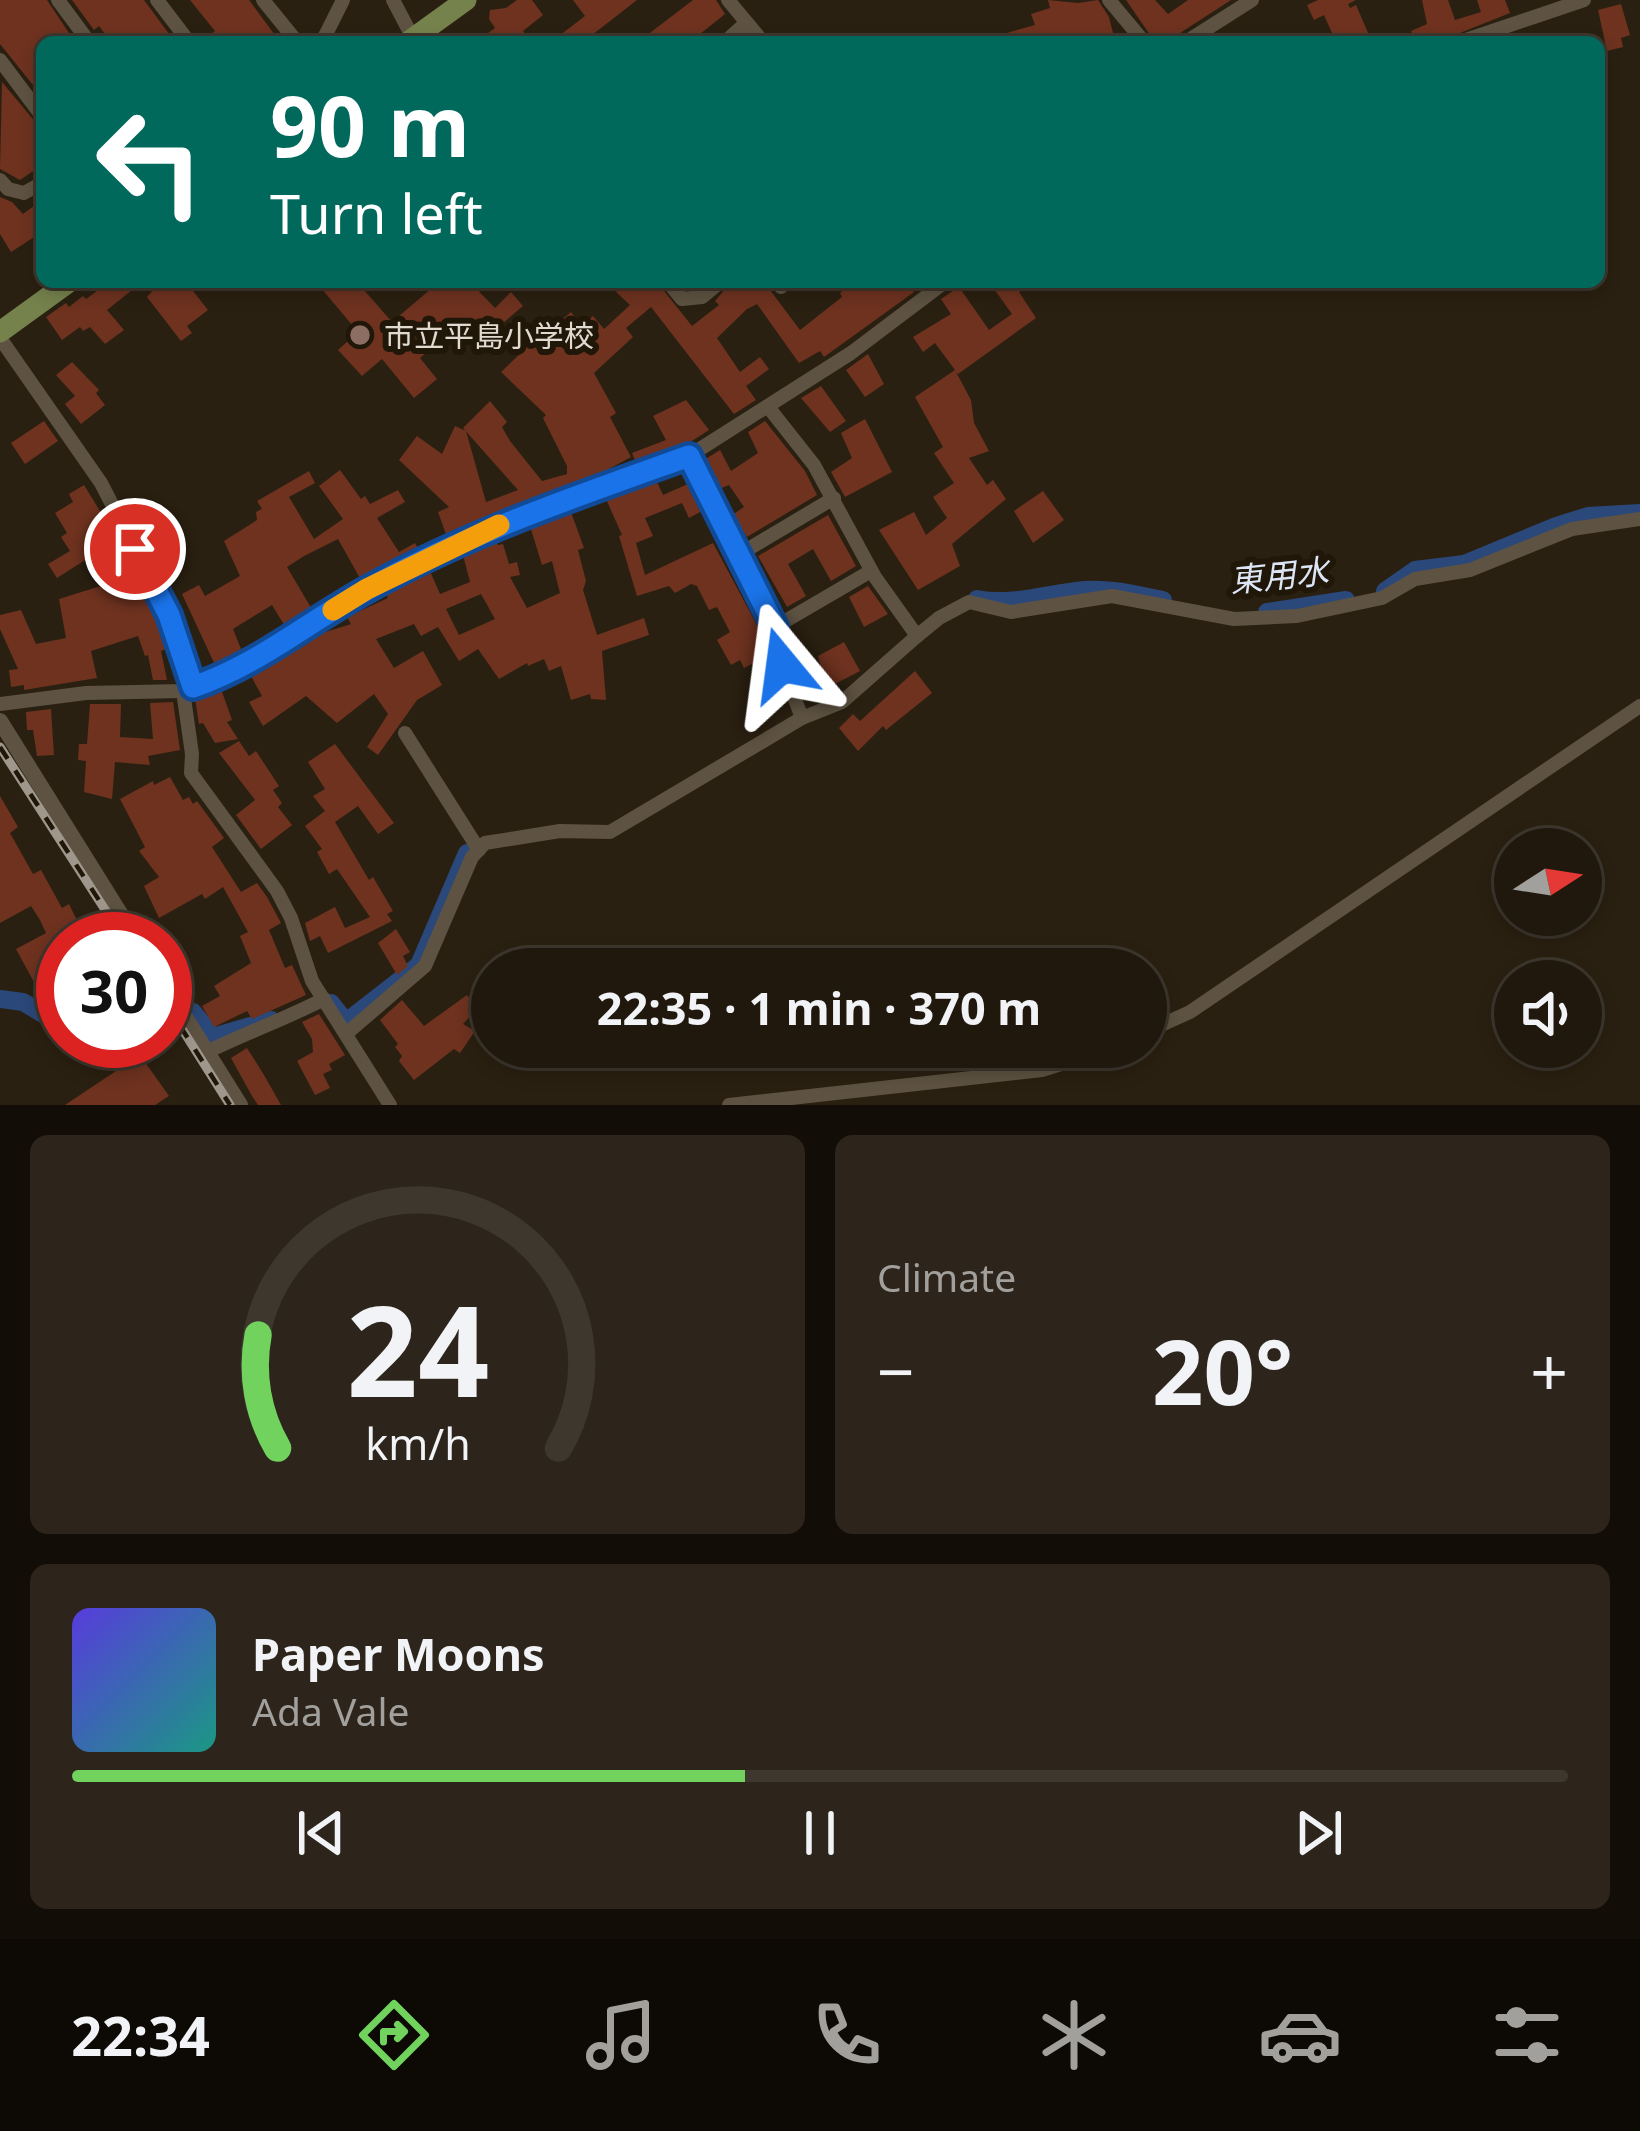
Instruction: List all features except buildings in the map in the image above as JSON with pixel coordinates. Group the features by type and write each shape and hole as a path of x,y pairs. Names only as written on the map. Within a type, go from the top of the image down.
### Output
{"main road":[{"path":"419,36 466,0"},
{"path":"0,335 61,288"}],"street":[{"path":"58,0 85,36"},
{"path":"158,0 185,36"},
{"path":"263,0 292,36"},
{"path":"325,36 343,0"},
{"path":"393,0 410,36"},
{"path":"728,0 758,36"},
{"path":"1109,0 1139,36"},
{"path":"1195,36 1252,0"},
{"path":"1478,36 1585,0"},
{"path":"732,36 746,23"},
{"path":"0,60 36,108"},
{"path":"0,180 8,189 24,194 36,187"},
{"path":"673,288 682,299 702,297 713,288"},
{"path":"0,704 86,693 188,689 259,659 367,589 490,529 689,456 851,353 936,288"},
{"path":"0,335 101,483 169,615 188,689 191,773 277,891 291,917 312,981 390,1105"},
{"path":"769,408 814,465 872,571 917,636"},
{"path":"689,456 775,627 782,665 802,718"},
{"path":"740,554 835,498"},
{"path":"346,1034 424,966 485,843 560,832 610,832 802,718 842,702 939,618 969,602 1011,611 1112,596 1234,620 1297,616 1382,598 1415,579 1470,570 1572,530 1640,519"},
{"path":"775,627 872,571"},
{"path":"1167,1022 1190,1012 1640,706"},
{"path":"0,722 119,912"},
{"path":"405,733 478,850"},
{"path":"207,1052 324,999"},
{"path":"192,1028 240,1105"},
{"path":"729,1105 1048,1068"}],"waterway":[{"name":"東用水","path":"1385,591 1415,570 1464,564 1588,516 1640,513"},
{"name":"東用水","path":"977,599 1018,600 1095,590 1163,600"},
{"name":"東用水","path":"1267,612 1346,600"},
{"name":"東用水","path":"331,1003 346,1022 419,965 467,853"},
{"name":"東用水","path":"0,999 23,1002 36,1010"},
{"name":"東用水","path":"193,1012 213,1037 271,1020"}],"railway":[{"path":"0,747 107,912"},
{"path":"192,1045 230,1105"}],"slow traffic":[{"path":"333,610 499,525"}],"place":[{"name":"市立平島小学校","path":"360,335"}],"route":[{"path":"135,549 169,615 193,687 259,659 367,589 490,529 689,456 775,627 782,665"}]}
